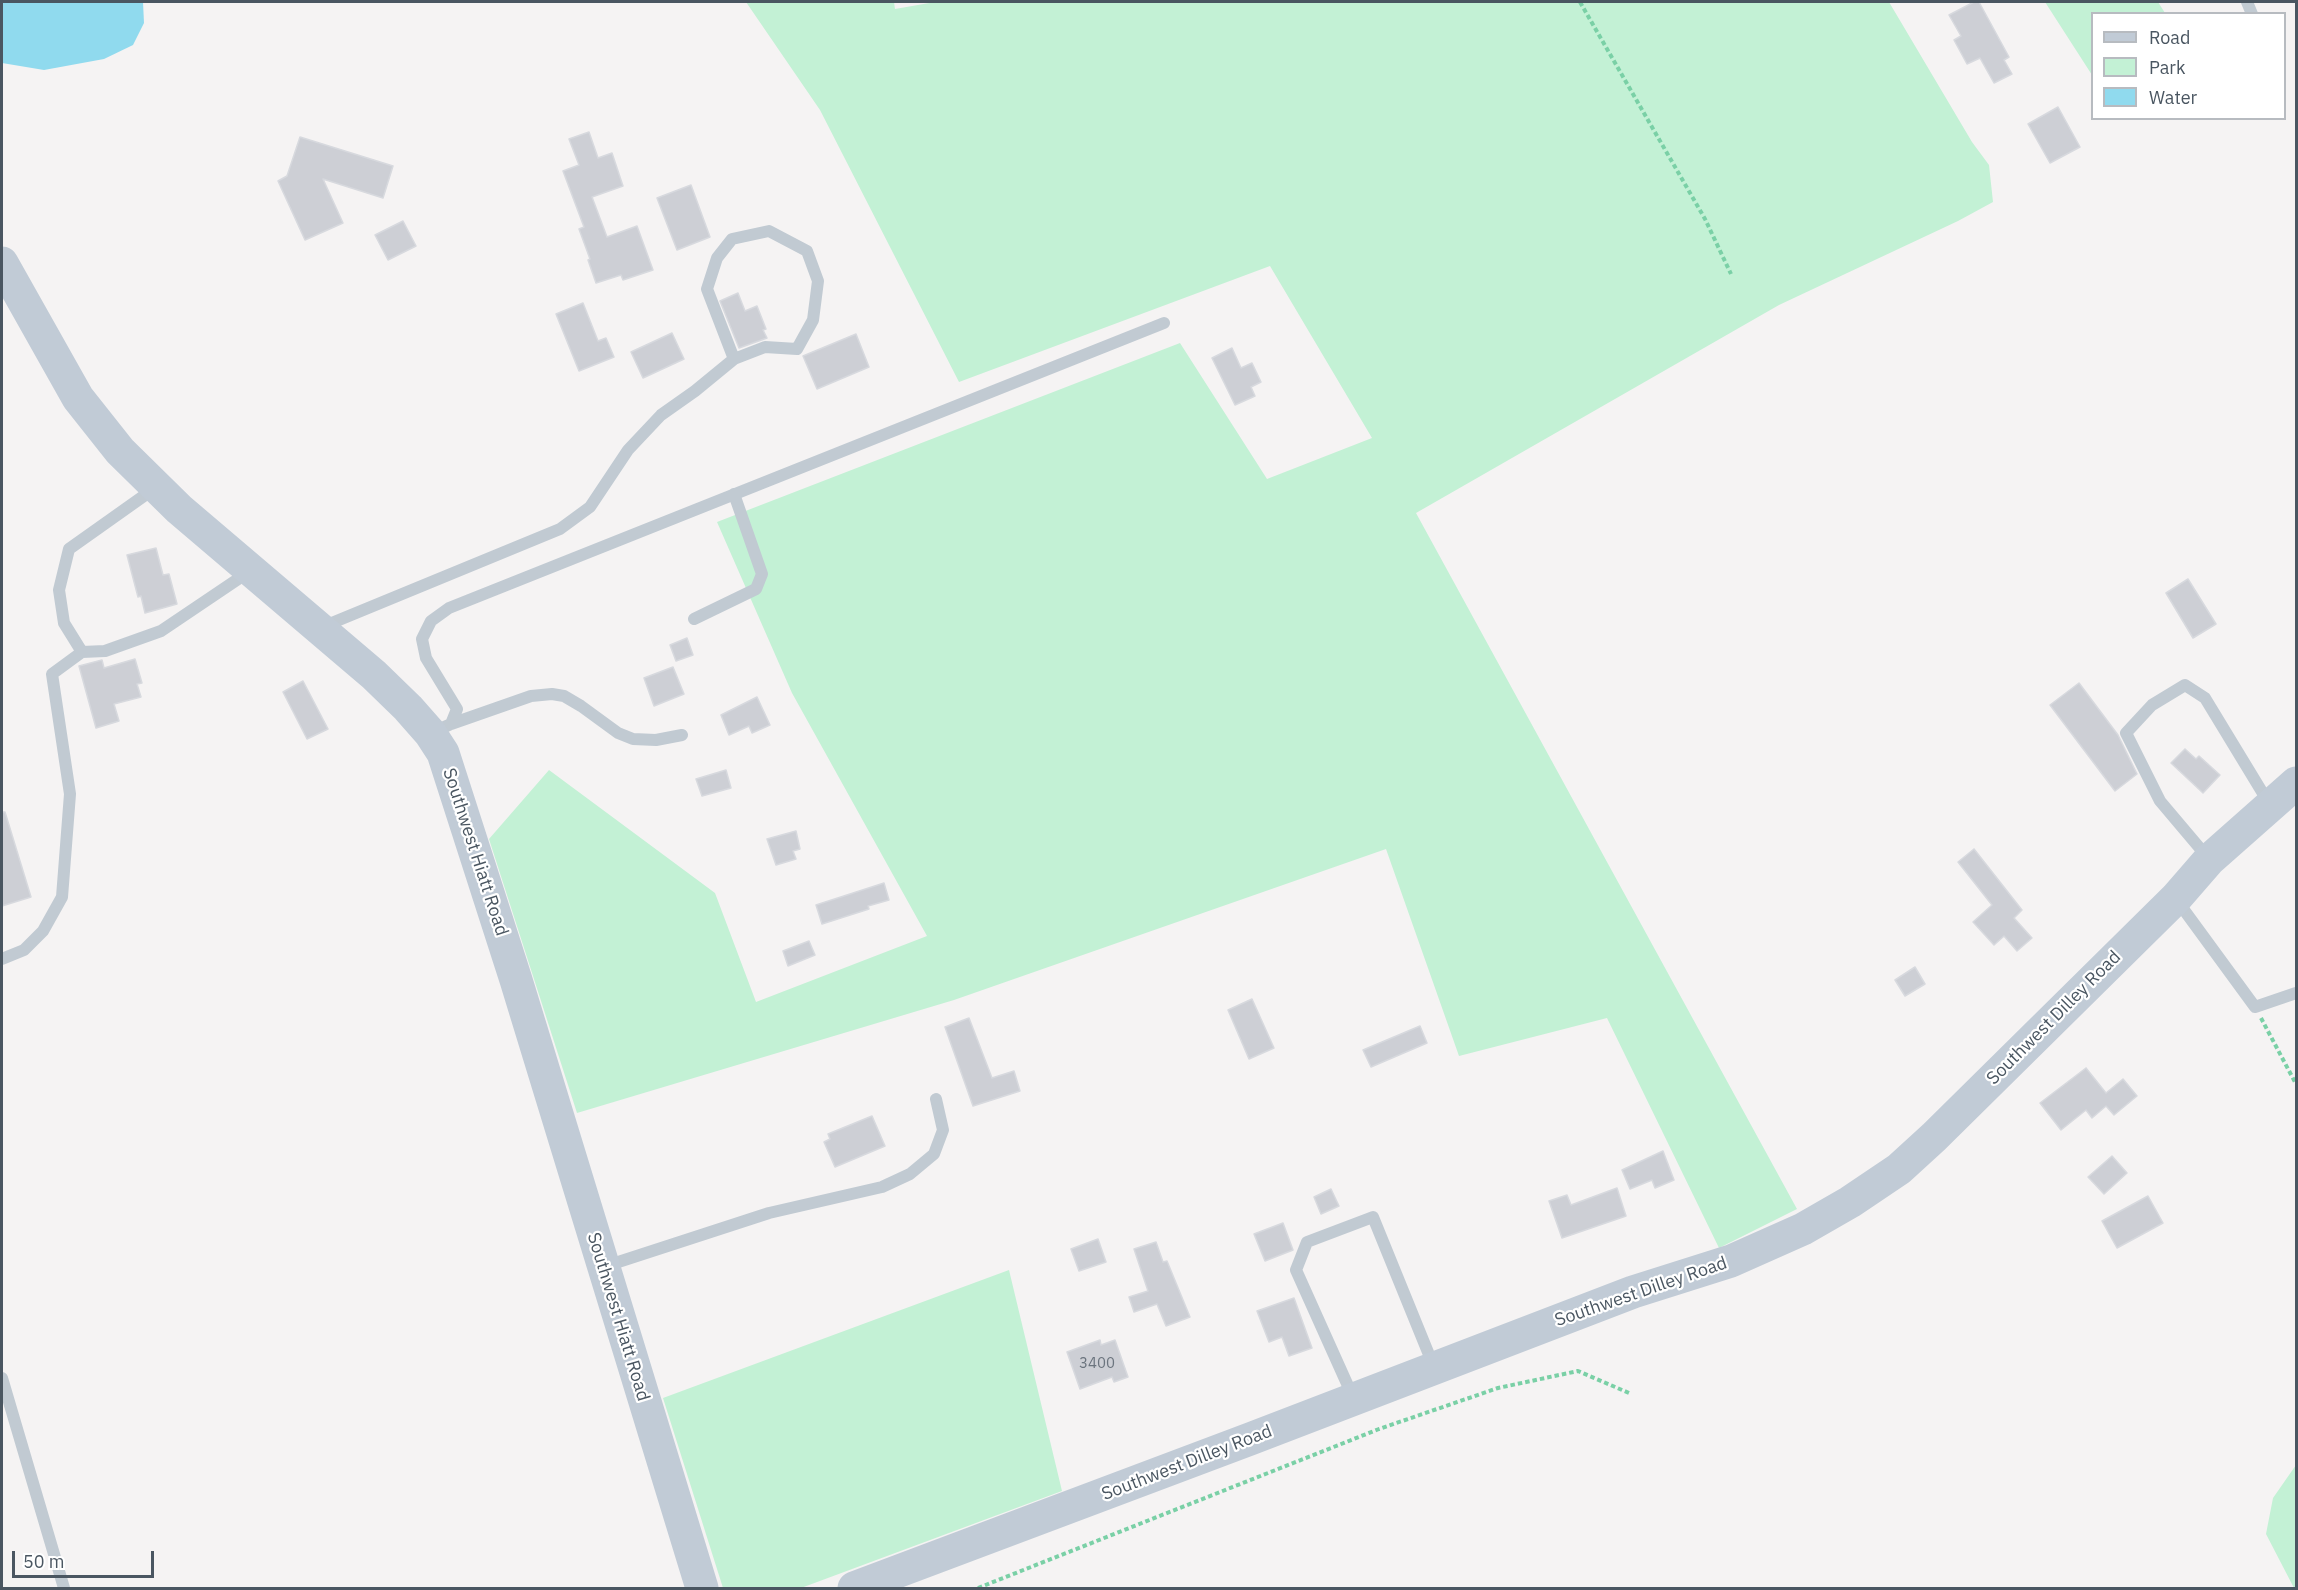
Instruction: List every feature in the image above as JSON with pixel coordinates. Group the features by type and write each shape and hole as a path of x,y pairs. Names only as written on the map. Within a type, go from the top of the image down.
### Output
{"street":[{"name":"Southwest Hiatt Road","path":"2,263 78,398 120,451 156,487 251,571 400,700 440,729 443,753 453,779 702,1588"},
{"name":"Southwest Dilley Road","path":"854,1588 1633,1292 1731,1261 1803,1229 1850,1202 1899,1169 2176,898 2210,860 2296,783"}],"lane":[{"path":"318,628 560,529 590,507 628,450 661,415 734,359 765,347 797,349 813,320 819,282 807,251 769,231 732,239 717,258 707,289 734,359"},
{"path":"440,729 457,709 426,658 422,639 431,621 449,608 1164,323"},
{"path":"81,652 64,623 59,590 69,549 156,487"},
{"path":"694,619 756,589 762,574 734,494"},
{"path":"2,959 24,950 43,931 62,897 70,794 52,674 81,652 105,651 161,631 251,571"},
{"path":"2210,860 2160,801 2126,733 2152,705 2185,685 2205,698 2270,805"},
{"path":"440,729 531,696 552,694 564,696 618,733 633,739 656,740 682,735"},
{"path":"2176,898 2255,1007 2296,993"},
{"path":"603,1267 769,1213 882,1187 910,1174 934,1154 944,1130 936,1099"},
{"path":"1354,1399 1296,1270 1307,1242 1374,1217 1434,1368"},
{"path":"2,1378 64,1588"}],"path":[{"path":"1580,2 1705,219 1731,274"},
{"path":"2255,1007 2296,1084"},
{"path":"976,1588 1379,1429 1498,1388 1578,1371 1629,1393"}],"green space":[{"path":"746,2 894,2 895,9 935,2 1889,2 1972,142 1989,165 1993,202 1958,221 1779,305 1416,513 1797,1209 1719,1248 1607,1018 1459,1056 1386,849 954,1000 577,1113 489,839 549,770 715,893 756,1002 927,936 792,693 717,522 1180,343 1267,479 1372,438 1270,266 959,382 820,110"},
{"path":"2045,2 2158,2 2164,12 2091,12 2091,73"},
{"path":"1009,1270 1062,1491 801,1588 723,1588 663,1398"},
{"path":"2296,1465 2296,1588 2294,1588 2266,1534 2273,1498"}],"water":[{"path":"2,2 143,2 144,23 133,45 104,59 44,70 2,63"}],"building":[{"path":"1974,2 1979,2 2009,57 2004,60 2012,74 1994,83 1980,58 1967,64 1954,40 1961,36 1949,15"},
{"path":"2058,107 2080,147 2050,163 2028,124"},
{"path":"589,132 598,158 612,153 623,186 592,197 607,237 637,226 653,270 623,280 621,275 596,283 579,229 584,227 563,171 579,165 569,139"},
{"path":"300,137 393,166 383,198 323,179 343,223 305,240 278,181 287,176"},
{"path":"691,185 710,237 677,250 657,198"},
{"path":"403,221 416,246 388,260 375,235"},
{"path":"738,293 745,311 757,306 767,338 739,348 720,301"},
{"path":"583,303 598,341 606,338 614,357 579,371 556,314"},
{"path":"672,333 684,359 643,378 631,352"},
{"path":"856,334 869,367 817,389 803,356"},
{"path":"1232,348 1241,368 1252,363 1261,382 1251,387 1255,396 1235,405 1212,358"},
{"path":"156,548 163,575 169,574 177,604 145,613 141,596 138,597 127,555"},
{"path":"2188,579 2216,624 2193,638 2166,593"},
{"path":"687,638 693,655 676,661 670,645"},
{"path":"135,659 142,683 137,684 141,697 114,704 119,721 96,728 79,666 102,660 104,668"},
{"path":"673,667 684,694 654,706 644,678"},
{"path":"303,681 328,729 307,739 283,692"},
{"path":"2079,683 2118,735 2137,774 2115,791 2050,705"},
{"path":"757,697 770,725 752,733 749,726 729,735 721,715"},
{"path":"2185,749 2196,759 2199,756 2220,775 2203,793 2171,763"},
{"path":"726,770 731,788 702,796 696,779"},
{"path":"2,812 5,812 31,897 2,906"},
{"path":"796,831 800,849 793,851 796,859 776,865 767,839"},
{"path":"1974,849 2022,910 2014,918 2032,938 2017,951 2004,936 1994,945 1973,922 1992,905 1958,862"},
{"path":"884,883 889,900 822,924 816,905"},
{"path":"809,941 815,955 788,966 783,951"},
{"path":"1915,967 1925,984 1905,996 1895,980"},
{"path":"1252,999 1274,1048 1249,1059 1228,1010"},
{"path":"969,1018 992,1078 1014,1071 1020,1091 973,1106 945,1027"},
{"path":"1420,1026 1427,1043 1371,1067 1363,1050"},
{"path":"2086,1068 2106,1093 2123,1079 2137,1096 2114,1115 2106,1106 2092,1118 2086,1110 2061,1130 2040,1103"},
{"path":"872,1116 885,1146 835,1167 824,1142 830,1139 828,1134"},
{"path":"1663,1151 1674,1180 1655,1188 1652,1180 1630,1189 1622,1170"},
{"path":"2112,1156 2127,1173 2104,1194 2088,1177"},
{"path":"1617,1188 1626,1216 1562,1238 1549,1201 1567,1195 1571,1205"},
{"path":"1331,1189 1339,1206 1321,1214 1314,1197"},
{"path":"2148,1196 2163,1223 2117,1248 2102,1221"},
{"path":"1283,1223 1293,1250 1265,1261 1254,1234"},
{"path":"1098,1239 1106,1262 1079,1271 1071,1249"},
{"path":"1156,1242 1163,1262 1167,1261 1190,1317 1166,1326 1157,1304 1134,1312 1129,1297 1148,1291 1134,1249"},
{"path":"1294,1298 1312,1348 1289,1356 1282,1337 1269,1342 1257,1311"},
{"path":"1100,1340 1101,1345 1115,1340 1128,1377 1114,1382 1112,1377 1080,1389 1067,1352"}]}
